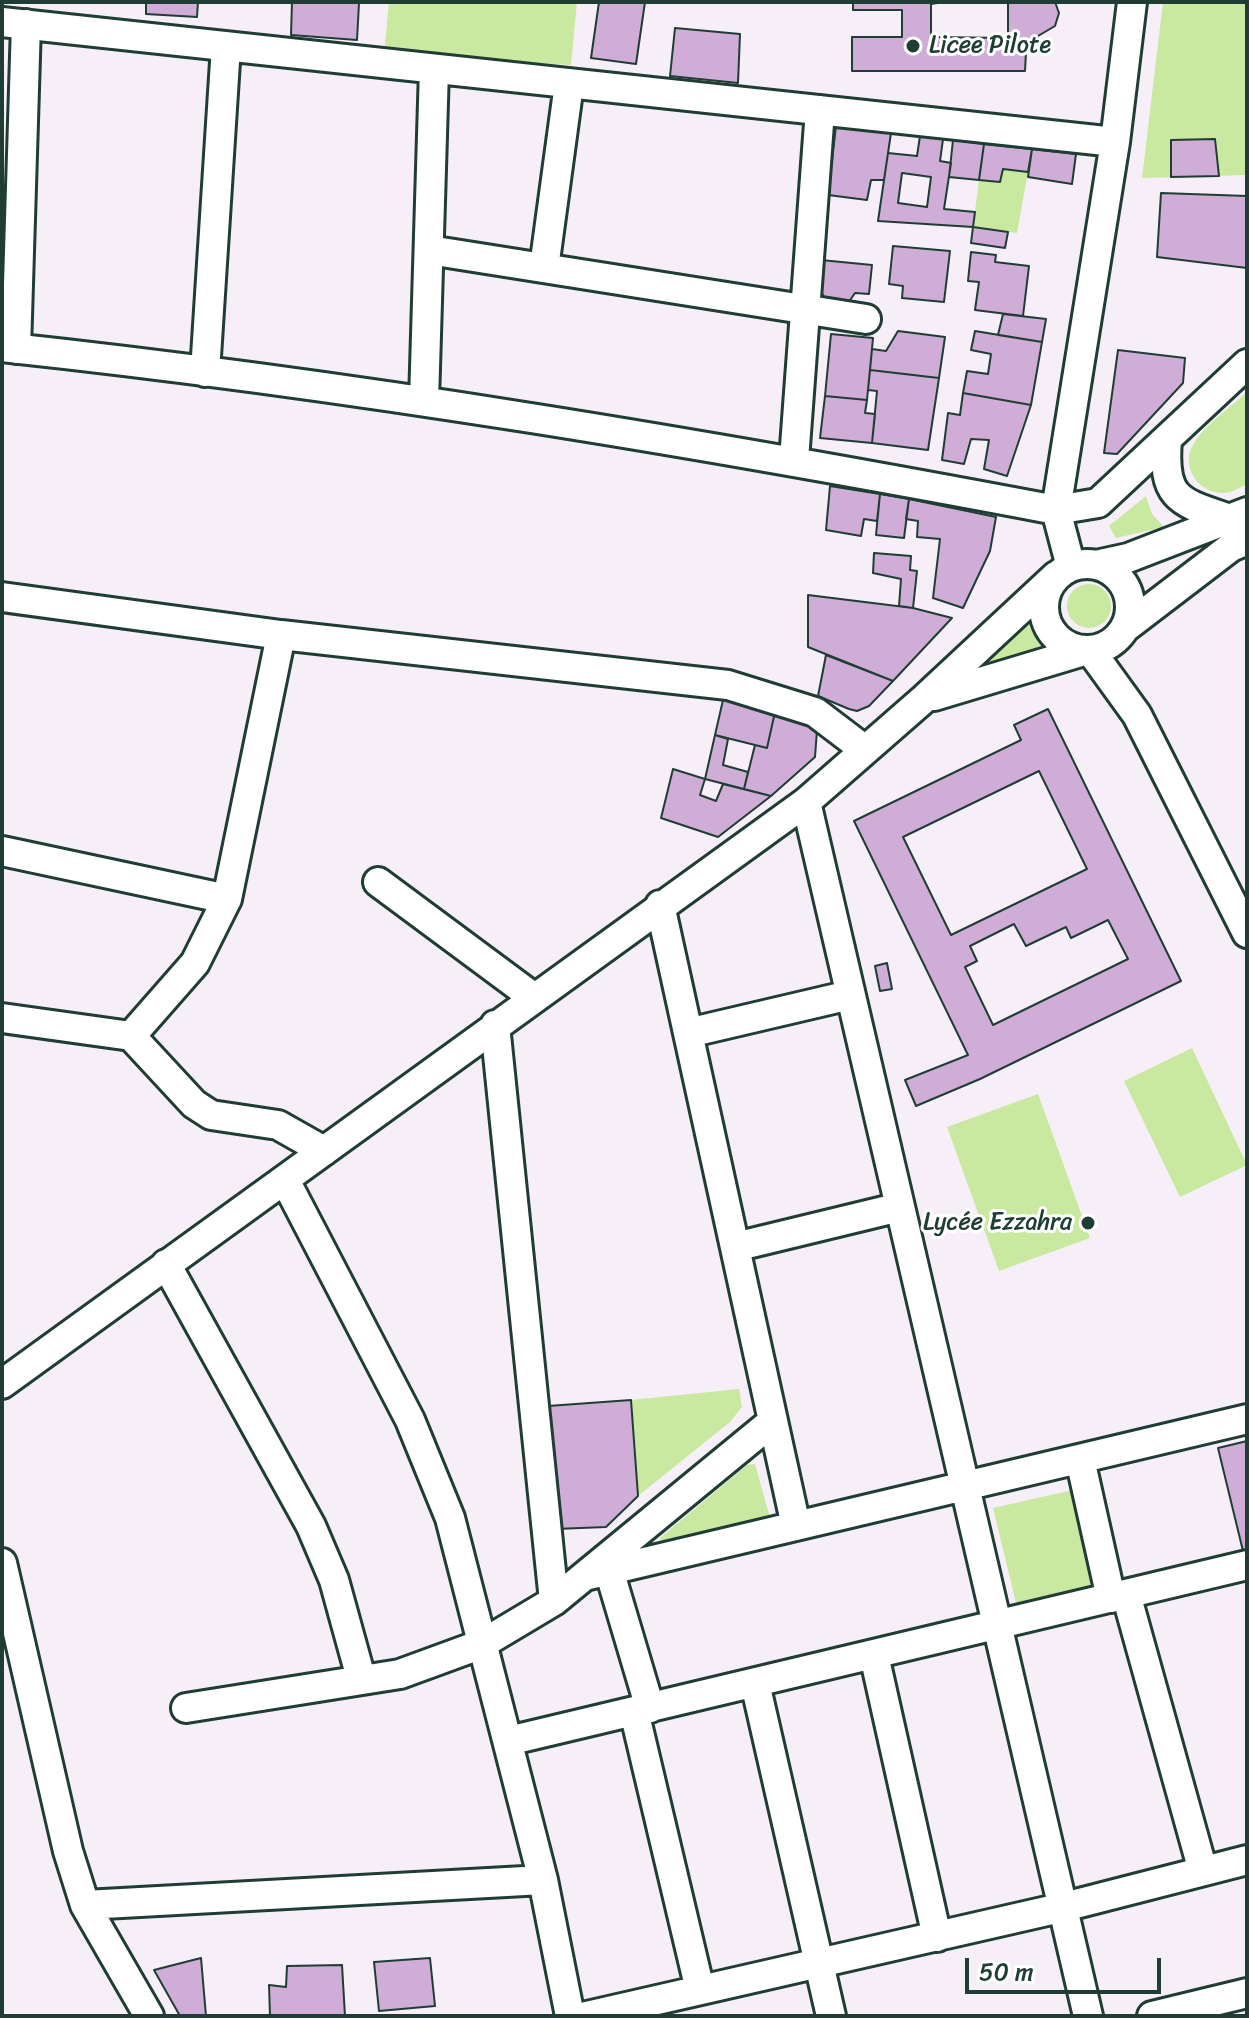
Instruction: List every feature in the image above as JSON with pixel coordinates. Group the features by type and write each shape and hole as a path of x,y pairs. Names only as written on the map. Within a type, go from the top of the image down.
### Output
{"street":[{"path":"1075,569 1056,510 1115,142 1132,2"},
{"path":"1115,142 14,23 9,348 424,401 794,460 1056,510 1098,503 1247,364"},
{"path":"205,372 226,46"},
{"path":"424,401 434,69"},
{"path":"544,268 569,84"},
{"path":"794,460 820,110"},
{"path":"429,250 866,319"},
{"path":"1167,440 1165,464 1169,486 1178,499 1198,510 1241,523"},
{"path":"1137,715 1088,650 1070,647 1056,637 1047,624 1044,607 1047,591 1075,569 1128,558 1241,523"},
{"path":"925,698 1108,645 1231,547 1241,523"},
{"path":"1075,569 1119,578 1127,589 1130,615 1124,630 1129,689 1137,715 1247,933"},
{"path":"2,1384 806,802 1075,569"},
{"path":"2,597 281,635 728,685 815,712 865,750"},
{"path":"131,1036 195,963 227,899 281,635"},
{"path":"806,802 1060,1908 1088,2016"},
{"path":"2,851 227,899"},
{"path":"378,882 533,997"},
{"path":"660,905 796,1526"},
{"path":"688,1033 850,995"},
{"path":"2,1018 131,1036 194,1104 211,1115 278,1125 324,1151"},
{"path":"495,1025 554,1601"},
{"path":"285,1180 431,1465 450,1518 543,1880 570,2016"},
{"path":"735,1247 900,1207"},
{"path":"166,1264 311,1526 334,1580 361,1678"},
{"path":"597,1573 1247,1419"},
{"path":"186,1708 400,1674 482,1644 597,1573 773,1421"},
{"path":"1080,1459 1118,1596 1203,1871"},
{"path":"2,1563 68,1851 85,1905 149,2016"},
{"path":"508,1741 1247,1565"},
{"path":"597,1573 642,1709 700,1990"},
{"path":"874,1655 937,1937"},
{"path":"755,1683 831,2016"},
{"path":"587,2016 1060,1908 1247,1860"},
{"path":"85,1905 543,1880"},
{"path":"1152,2016 1247,1993"}],"green space":[{"path":"389,2 577,2 571,65 384,54"},
{"path":"1163,2 1247,2 1247,175 1142,178"},
{"path":"1003,169 1028,172 1017,233 973,227 979,180 1000,182"},
{"path":"1247,392 1247,484 1230,492 1215,492 1194,478 1189,462 1190,453 1204,431"},
{"path":"1146,496 1152,514 1164,527 1116,538 1109,526"},
{"path":"1089,584 1105,590 1111,606 1105,622 1089,628 1073,622 1067,606 1073,590"},
{"path":"1026,622 1041,646 980,669 977,664"},
{"path":"1192,1048 1247,1165 1180,1197 1124,1081"},
{"path":"1038,1094 1090,1238 999,1271 947,1127"},
{"path":"739,1389 742,1407 730,1422 638,1496 631,1400"},
{"path":"755,1464 770,1518 663,1545 660,1538 747,1465"},
{"path":"1073,1490 1095,1584 1016,1603 993,1508"}],"building":[{"path":"146,2 198,2 197,17 146,14"},
{"path":"292,2 359,3 357,40 291,35"},
{"path":"599,2 645,2 636,64 591,58"},
{"path":"853,2 944,2 931,4 931,37 1008,38 1008,2 1055,2 1059,13 1055,26 1038,36 1038,52 1026,52 1025,71 852,71 852,37 902,37 902,10 853,10"},
{"path":"675,28 740,34 738,83 670,76"},
{"path":"836,126 891,133 884,180 871,180 867,200 828,195"},
{"path":"920,136 943,139 940,161 951,163 944,209 975,212 973,227 878,221 888,153 917,156","holes":["902,173 931,177 927,207 898,203"]},
{"path":"1215,139 1219,176 1171,177 1171,140"},
{"path":"953,140 984,144 979,180 949,177"},
{"path":"984,144 1032,149 1028,172 1003,169 1000,182 979,180"},
{"path":"1032,149 1076,154 1072,184 1028,177"},
{"path":"1161,193 1247,196 1247,268 1157,257"},
{"path":"973,227 1008,232 1005,248 971,243"},
{"path":"893,246 950,251 944,302 902,298 903,286 889,284"},
{"path":"971,252 996,255 995,262 1029,266 1023,316 975,310 979,282 968,281"},
{"path":"821,260 872,265 869,294 855,293 848,303 827,301 818,288"},
{"path":"1003,314 1046,319 1042,342 998,335"},
{"path":"898,331 945,337 939,378 870,370 872,349 886,351"},
{"path":"975,331 1042,342 1031,405 963,393 967,371 988,374 991,354 971,350"},
{"path":"831,334 873,338 867,400 825,396"},
{"path":"1118,350 1185,358 1183,383 1117,454 1104,453"},
{"path":"870,370 939,378 928,450 872,443 877,391 868,390"},
{"path":"963,393 1031,405 1007,476 984,469 989,440 971,439 964,464 942,460 948,413 960,415"},
{"path":"825,396 867,400 865,413 875,414 872,443 820,438"},
{"path":"830,486 880,494 877,521 864,519 861,536 826,530"},
{"path":"880,494 909,499 904,538 876,535"},
{"path":"909,499 996,517 990,551 963,608 933,598 940,539 917,537 918,521 906,519"},
{"path":"874,553 911,556 910,570 917,571 913,608 899,606 901,579 873,573"},
{"path":"808,595 913,608 952,618 893,681 808,647"},
{"path":"826,655 893,681 869,706 857,711 849,709 818,696"},
{"path":"723,700 775,712 767,748 715,735"},
{"path":"1048,709 1181,981 980,1079 916,1106 905,1080 968,1055 854,821 1021,740 1014,725","holes":["1039,771 1087,869 951,935 903,837","1108,920 1128,959 993,1025 965,967 977,961 970,946 1014,924 1026,946 1066,927 1071,938"]},
{"path":"775,712 806,720 817,730 815,757 771,796 744,789 755,745 767,748"},
{"path":"715,735 728,739 723,765 748,772 744,789 705,779"},
{"path":"673,769 705,779 700,795 716,801 723,784 771,796 718,837 661,818"},
{"path":"887,963 892,989 880,991 875,966"},
{"path":"631,1400 638,1496 606,1527 555,1529 548,1406"},
{"path":"1247,1441 1247,1550 1243,1551 1218,1448"},
{"path":"201,1958 206,2016 180,2016 154,1970"},
{"path":"430,1958 435,2006 379,2011 374,1962"},
{"path":"342,1965 345,2016 270,2016 269,1985 286,1987 287,1966"}],"place":[{"name":"Licee Pilote","path":"913,46"},
{"name":"Lycée Ezzahra","path":"1088,1223"}]}
